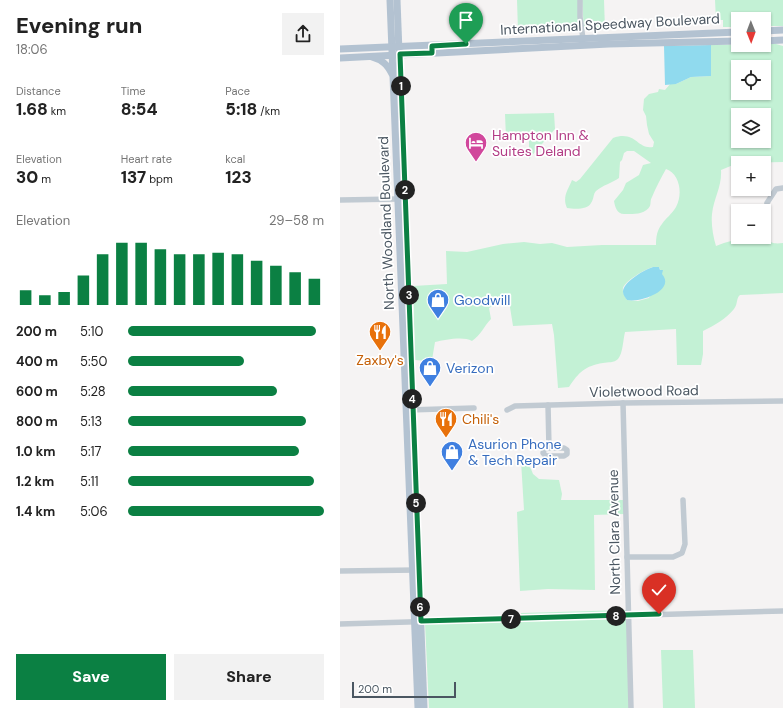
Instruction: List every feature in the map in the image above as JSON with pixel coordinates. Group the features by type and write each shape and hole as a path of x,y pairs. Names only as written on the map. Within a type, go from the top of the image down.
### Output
{"main road":[{"name":"North Woodland Boulevard","path":"390,0 402,293 410,318 409,410"},
{"name":"North Woodland Boulevard","path":"398,0 407,234 406,303 409,410 420,675 424,708"},
{"path":"372,48 385,42 391,28"},
{"name":"International Speedway Boulevard","path":"340,49 372,48 400,51 609,41 731,32"},
{"name":"International Speedway Boulevard","path":"556,43 583,38 609,41 731,41"},
{"name":"International Speedway Boulevard","path":"340,58 368,56 392,51"},
{"path":"368,56 385,63 393,76"},
{"path":"395,145 400,150 404,160"},
{"path":"397,189 400,195 406,200"},
{"path":"397,199 402,205 403,219 407,234"},
{"name":"North Woodland Boulevard","path":"418,708 420,675"}],"street":[{"path":"580,0 580,17 583,38"},
{"path":"767,203 776,189 783,188"},
{"path":"340,200 397,199"},
{"name":"Violetwood Road","path":"507,410 515,406 783,401"},
{"name":"North Clara Avenue","path":"623,403 631,708"},
{"path":"548,405 549,448"},
{"path":"409,410 474,408"},
{"path":"627,557 673,557 682,553 685,544 683,500"},
{"path":"340,571 416,570"},
{"path":"340,624 783,611"}],"green space":[{"path":"517,0 578,0 580,30 518,32"},
{"path":"582,0 604,0 605,30 584,30"},
{"path":"715,0 783,0 783,26 771,26 771,12 731,12 731,27 723,27 723,20 716,20"},
{"path":"771,44 783,46 783,162 771,162 771,156 731,156 731,166 721,170 720,182 713,208 712,230 716,246 731,241 731,244 771,244 771,242 783,243 783,293 740,295 731,313 720,322 703,331 703,354 701,365 677,365 676,329 625,332 622,350 618,359 613,362 597,364 587,368 576,377 569,387 558,388 552,324 513,326 509,301 504,303 500,298 493,306 489,308 491,319 478,336 472,341 464,339 449,339 435,342 432,360 415,360 413,286 447,284 446,251 467,252 503,244 524,242 540,244 552,243 567,247 602,245 656,245 659,229 676,207 680,191 674,175 666,169 651,198 650,206 645,211 638,213 620,213 616,208 614,201 623,190 626,183 639,175 643,165 651,163 634,151 627,151 624,153 620,162 619,178 596,191 592,201 587,207 573,209 567,208 565,200 566,194 572,180 576,182 580,179 613,138 627,136 643,146 653,147 654,142 649,134 646,116 643,110 644,99 649,94 658,92 659,89 665,90 671,83 676,84 691,77 711,76 711,45 731,45 731,52 771,52","holes":["653,267 659,267 662,274 649,298 638,301 627,300 623,291 623,288 627,282"]},
{"path":"554,113 555,129 529,159 529,138 506,138 505,114"},
{"path":"521,461 528,465 533,474 539,479 559,480 562,494 561,500 624,500 624,514 594,515 595,590 548,589 520,591 517,512 524,510"},
{"path":"626,610 626,613 521,616 521,613"},
{"path":"627,617 629,708 429,708 425,623"},
{"path":"661,650 693,650 695,708 663,708"}],"water":[{"path":"711,45 711,76 691,77 676,84 665,85 664,46"},
{"path":"653,267 659,267 660,270 663,270 662,274 665,280 661,290 648,297 627,300 623,292 626,284 630,280"}],"place":[{"name":"Hampton Inn & Suites Deland","path":"476,162"},
{"name":"Goodwill","path":"438,320"},
{"name":"Zaxby's","path":"380,352"},
{"name":"Verizon","path":"430,388"},
{"name":"Chili's","path":"446,438"},
{"name":"Asurion Phone & Tech Repair","path":"452,472"}],"route":[{"path":"466,44 432,46 432,53 400,54 421,621 659,614"}]}
